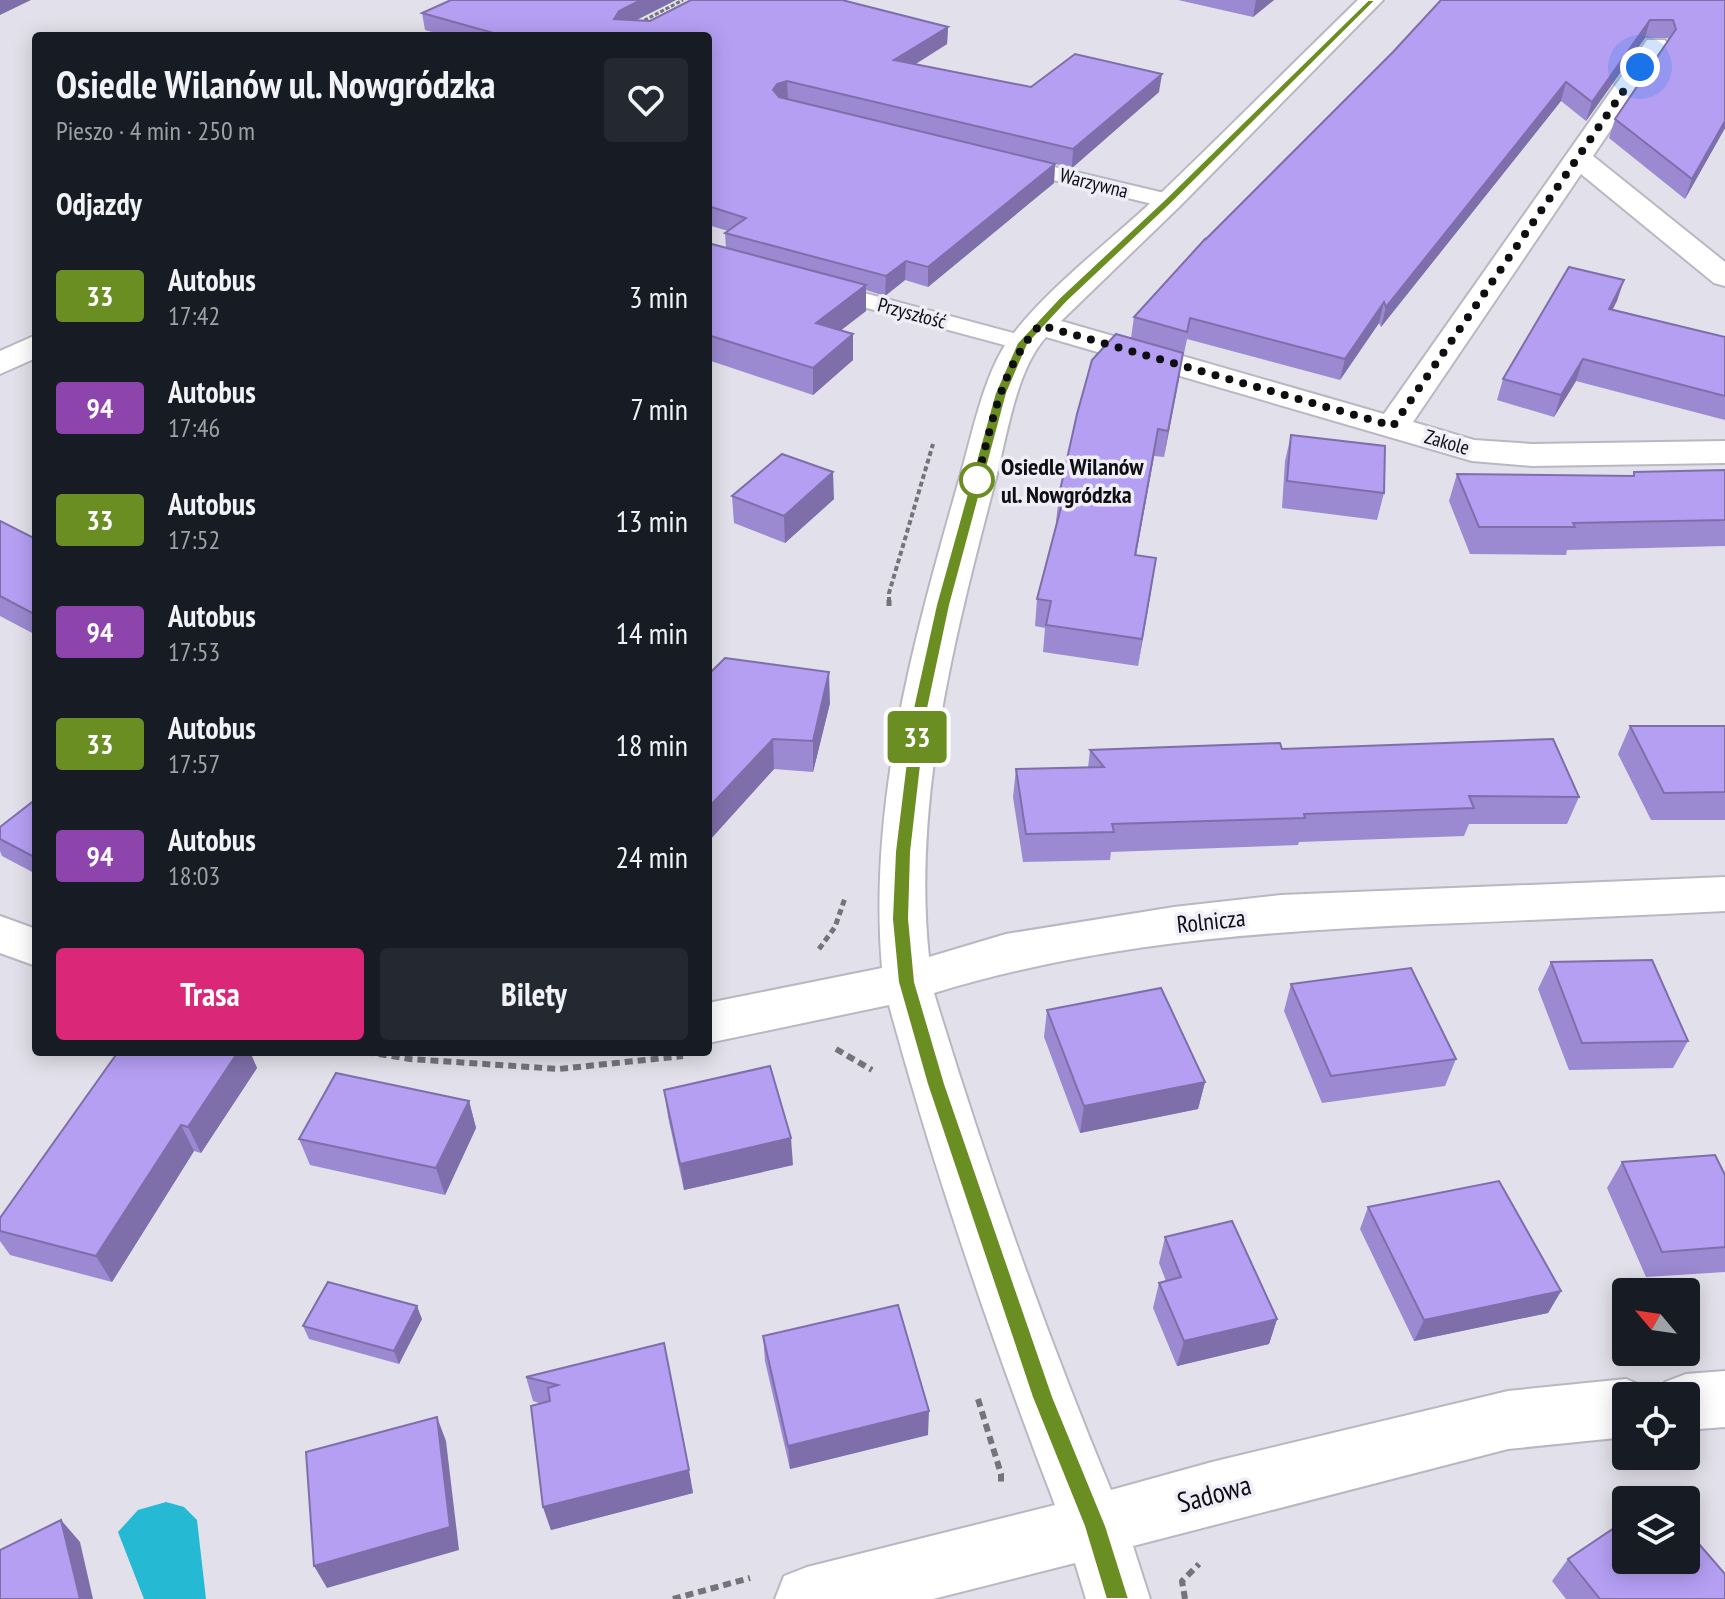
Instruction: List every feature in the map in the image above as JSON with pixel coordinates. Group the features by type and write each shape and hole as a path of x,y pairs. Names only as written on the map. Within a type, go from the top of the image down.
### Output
{"street":[{"path":"1118,1599 1095,1526 1043,1397 936,1084 907,982 901,919 903,852 920,713 943,605 1001,393 1032,334 1371,0"},
{"path":"1393,426 1656,45"},
{"path":"1578,158 1725,277"},
{"name":"Zakole","path":"1032,334 1393,426 1472,450 1501,454 1725,452"},
{"path":"0,364 32,347"},
{"name":"Rolnicza","path":"712,1036 1006,952 1220,920 1281,913 1725,894"},
{"path":"0,934 32,946"},
{"path":"1700,1401 1725,1399"},
{"name":"Sadowa","path":"807,1599 1212,1493 1508,1420 1612,1409"}],"lane":[{"name":"Warzywna","path":"985,156 1169,201"},
{"name":"Przyszłość","path":"798,282 1032,334"}],"path":[{"path":"627,29 683,0"},
{"path":"822,1042 862,1061 874,1072 878,1083"},
{"path":"391,1056 559,1069 620,1056"},
{"path":"976,1395 1001,1474 1001,1499"}],"water":[{"path":"166,1502 184,1507 197,1520 206,1599 144,1599 118,1532 138,1510"}],"building":[{"path":"451,0 641,0 619,11 614,19 650,21 691,0 842,0 948,27 894,60 1031,87 1075,54 1162,74 1073,149 787,81 777,84 773,90 779,97 1055,164 928,267 906,261 886,276 725,233 746,218 712,207 712,32 490,32 422,13"},
{"path":"1441,0 1725,0 1725,121 1692,179 1615,119 1676,29 1673,20 1650,20 1592,102 1566,82 1386,307 1384,302 1345,359 1190,318 1187,332 1134,317 1206,238"},
{"path":"712,244 866,285 816,323 853,334 813,368 712,336"},
{"path":"1569,267 1624,280 1609,309 1725,337 1725,396 1583,359 1561,395 1503,379"},
{"path":"1116,334 1183,353 1168,431 1158,429 1135,555 1156,558 1142,639 1046,625 1051,601 1037,599 1064,496 1059,495 1092,360"},
{"path":"1291,435 1385,446 1384,493 1287,481"},
{"path":"782,454 833,472 784,516 732,496"},
{"path":"1725,470 1725,520 1573,523 1575,527 1479,527 1457,474 1634,476 1634,472"},
{"path":"0,521 32,537 32,613 0,596"},
{"path":"725,658 829,672 813,741 773,739 712,804 712,671"},
{"path":"1630,726 1725,726 1725,792 1664,793"},
{"path":"1553,739 1579,797 1469,796 1474,808 1304,814 1305,818 1112,824 1114,832 1026,834 1016,769 1104,767 1090,750 1280,743 1282,749"},
{"path":"32,802 32,856 0,839 0,827"},
{"path":"1652,960 1688,1041 1582,1043 1551,962"},
{"path":"1411,968 1456,1059 1331,1076 1291,984"},
{"path":"1161,988 1205,1082 1084,1106 1047,1010"},
{"path":"115,1056 235,1056 188,1127 181,1125 96,1256 0,1231 0,1218"},
{"path":"770,1066 791,1138 680,1164 664,1090"},
{"path":"336,1073 469,1101 436,1168 299,1139"},
{"path":"1715,1155 1725,1175 1725,1247 1662,1252 1622,1162"},
{"path":"1499,1181 1561,1291 1424,1320 1368,1207"},
{"path":"1232,1221 1277,1319 1184,1341 1159,1283 1181,1277 1165,1237"},
{"path":"328,1282 417,1306 394,1351 303,1326"},
{"path":"898,1305 929,1411 788,1446 763,1336"},
{"path":"664,1343 689,1470 543,1507 531,1406 550,1401 548,1388 558,1385 526,1377"},
{"path":"437,1417 450,1527 314,1566 306,1452"},
{"path":"61,1520 80,1599 0,1599 0,1550"},
{"path":"1612,1529 1612,1574 1700,1574 1700,1545 1725,1574 1725,1599 1600,1599 1568,1559"}],"bus line":[{"name":"33","path":"1118,1599 1095,1526 1043,1397 936,1084 907,982 901,919 903,852 920,713 943,605 1001,393 1023,343 1063,300 1169,201 1371,0"}],"place":[{"name":"Osiedle Wilanów ul. Nowgródzka","path":"977,480"}],"route":[{"path":"977,480 976,484 1010,367 1023,343 1040,325 1393,426 1640,67"}]}
